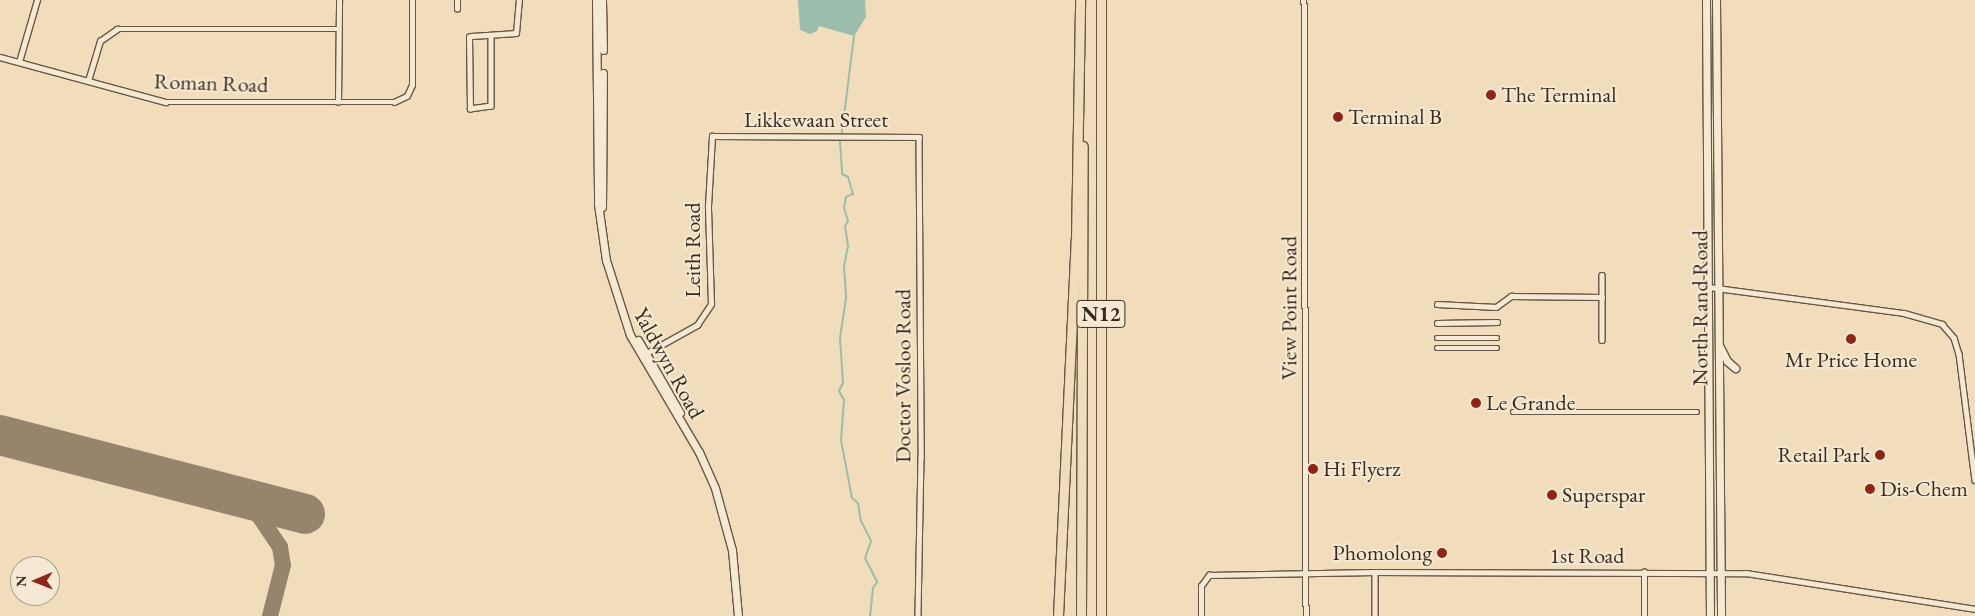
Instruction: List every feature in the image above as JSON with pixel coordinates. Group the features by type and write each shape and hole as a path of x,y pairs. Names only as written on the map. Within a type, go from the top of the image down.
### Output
{"highway":[{"path":"1058,616 1076,238 1080,0"},
{"name":"N12","path":"1080,0 1084,246 1081,616"},
{"name":"N12","path":"1100,0 1101,614"}],"main road":[{"name":"Yaldwyn Road","path":"596,0 600,224 621,314 643,355 697,442 717,485 736,550 740,616"},
{"name":"Yaldwyn Road","path":"602,0 604,225 620,296 643,355"},
{"name":"North Rand Road","path":"1706,0 1710,616"},
{"name":"North Rand Road","path":"1716,0 1721,616"},
{"path":"1708,196 1717,192"},
{"path":"1718,342 1727,362 1734,368"}],"street":[{"path":"19,62 37,0"},
{"path":"338,102 339,0"},
{"name":"Roman Road","path":"0,57 166,102 399,102 407,96 412,80 412,0"},
{"path":"457,0 457,9"},
{"path":"491,35 491,106 470,109 468,38 491,35 514,34 519,28 519,0"},
{"name":"View Point Road","path":"1304,0 1306,616"},
{"path":"88,81 100,41 117,29 338,29"},
{"name":"Leith Road","path":"643,355 697,325 711,304 708,206 712,136"},
{"name":"Likkewaan Street","path":"712,136 919,137"},
{"name":"Doctor Vosloo Road","path":"918,616 921,457 919,137"},
{"path":"1602,275 1602,340"},
{"path":"1708,287 1904,313 1942,324 1954,338 1959,354 1975,480"},
{"path":"1437,304 1496,307 1510,296 1602,297"},
{"path":"1437,323 1497,322"},
{"path":"1437,338 1497,338"},
{"path":"1438,348 1497,348"},
{"path":"1513,412 1697,412"},
{"name":"1st Road","path":"1201,616 1201,586 1209,575 1375,572 1710,571 1794,580 1975,610"},
{"path":"1375,572 1375,616"},
{"path":"1644,572 1644,616"}],"shaded area":[{"path":"798,0 865,0 866,17 854,36 819,26 817,31 810,34 800,30"}],"waterway":[{"path":"842,132 854,35"},
{"path":"840,142 842,174 848,177 853,194 846,197 844,208 848,221 845,226 848,246 844,267 846,298 840,338 843,383 839,391 844,400 841,440 852,498 858,503 861,521 871,541 865,558 877,582 873,588 870,616"}],"taxiway":[{"path":"219,492 257,513 280,547 283,565 270,616"}],"runway":[{"path":"0,435 305,514"}],"place":[{"name":"The Terminal","path":"1491,95"},
{"name":"Terminal B","path":"1338,117"},
{"name":"Mr Price Home","path":"1851,339"},
{"name":"Le Grande","path":"1476,403"},
{"name":"Retail Park","path":"1880,455"},
{"name":"Hi Flyerz","path":"1313,469"},
{"name":"Dis-Chem","path":"1870,489"},
{"name":"Superspar","path":"1552,495"},
{"name":"Phomolong","path":"1442,553"}]}
